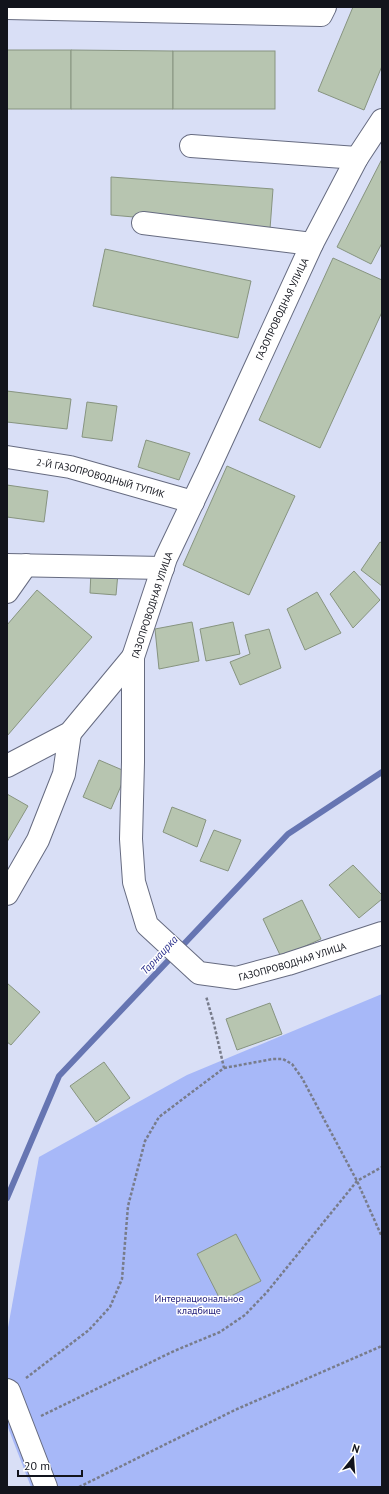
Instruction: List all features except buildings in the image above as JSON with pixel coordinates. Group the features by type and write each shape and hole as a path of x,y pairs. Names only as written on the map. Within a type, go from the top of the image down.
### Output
{"street":[{"path":"7,8 321,15 325,7"},
{"name":"ГАЗОПРОВОДНАЯ УЛИЦА","path":"382,120 357,158 312,244 163,568 133,657 131,839 134,882 147,925 199,972 236,978 288,964 382,933"},
{"path":"190,146 357,158"},
{"path":"143,223 312,244"},
{"name":"2-Й ГАЗОПРОВОДНЫЙ ТУПИК","path":"7,457 70,467 193,502"},
{"path":"7,592 17,565 163,568"},
{"path":"7,766 70,733 133,657"},
{"path":"7,894 38,840 64,774 70,733"},
{"path":"8,1390 46,1487"}],"path":[{"path":"199,972 214,1024 224,1068"},
{"path":"8,1390 89,1330 110,1308 122,1279 128,1206 145,1140 159,1117 224,1068 273,1059 283,1059 292,1064 302,1078 357,1181 382,1237"},
{"path":"22,1425 174,1351 220,1332 245,1315 267,1292 357,1181 382,1167"},
{"path":"79,1487 237,1409 382,1346"}],"green space":[{"name":"Интернациональное кладбище","path":"382,994 382,1487 31,1487 7,1425 7,1333 39,1157 187,1075"}],"waterway":[{"name":"Тарнаирка","path":"7,1198 59,1076 288,834 382,772"}]}
